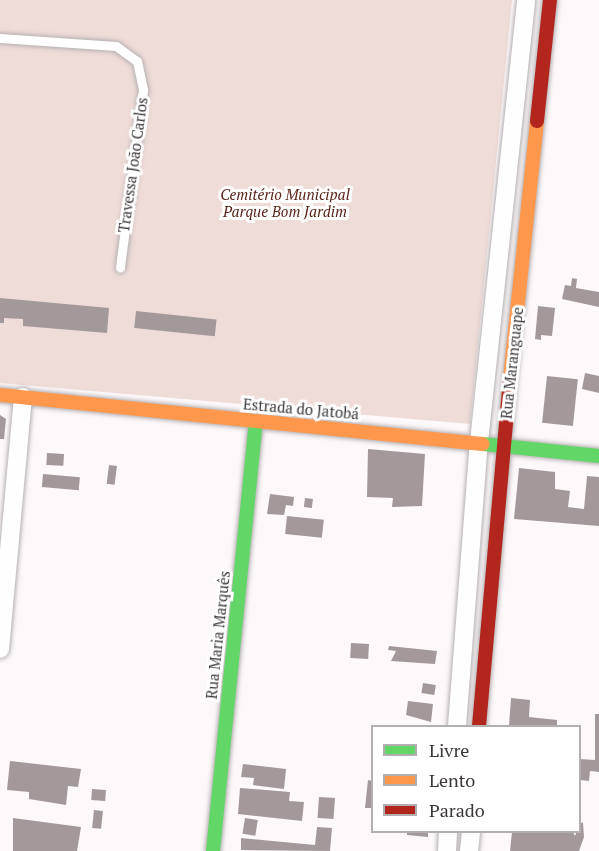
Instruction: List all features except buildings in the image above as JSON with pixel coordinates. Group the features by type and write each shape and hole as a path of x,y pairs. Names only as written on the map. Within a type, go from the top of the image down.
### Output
{"street":[{"name":"Rua Maranguape","path":"457,725 479,442 526,0"},
{"name":"Rua Maranguape","path":"479,725 503,445 550,0"},
{"name":"Estrada do Jatobá","path":"0,395 599,456"},
{"path":"0,649 23,397"},
{"name":"Rua Maria Marquês","path":"213,851 256,422"},
{"path":"447,851 448,833"},
{"path":"469,851 471,833"}],"lane":[{"name":"Travessa João Carlos","path":"0,38 116,46 137,61 143,90 120,268"}],"green space":[{"name":"Cemitério Municipal Parque Bom Jardim","path":"0,0 512,0 470,424 0,383"}],"traffic: fast":[{"path":"213,851 256,422"},
{"path":"483,444 599,456"}],"traffic: slow":[{"path":"510,378 537,121"},
{"path":"0,395 483,444"}],"traffic: jam":[{"path":"537,121 550,0"},
{"path":"479,725 510,378"}]}
